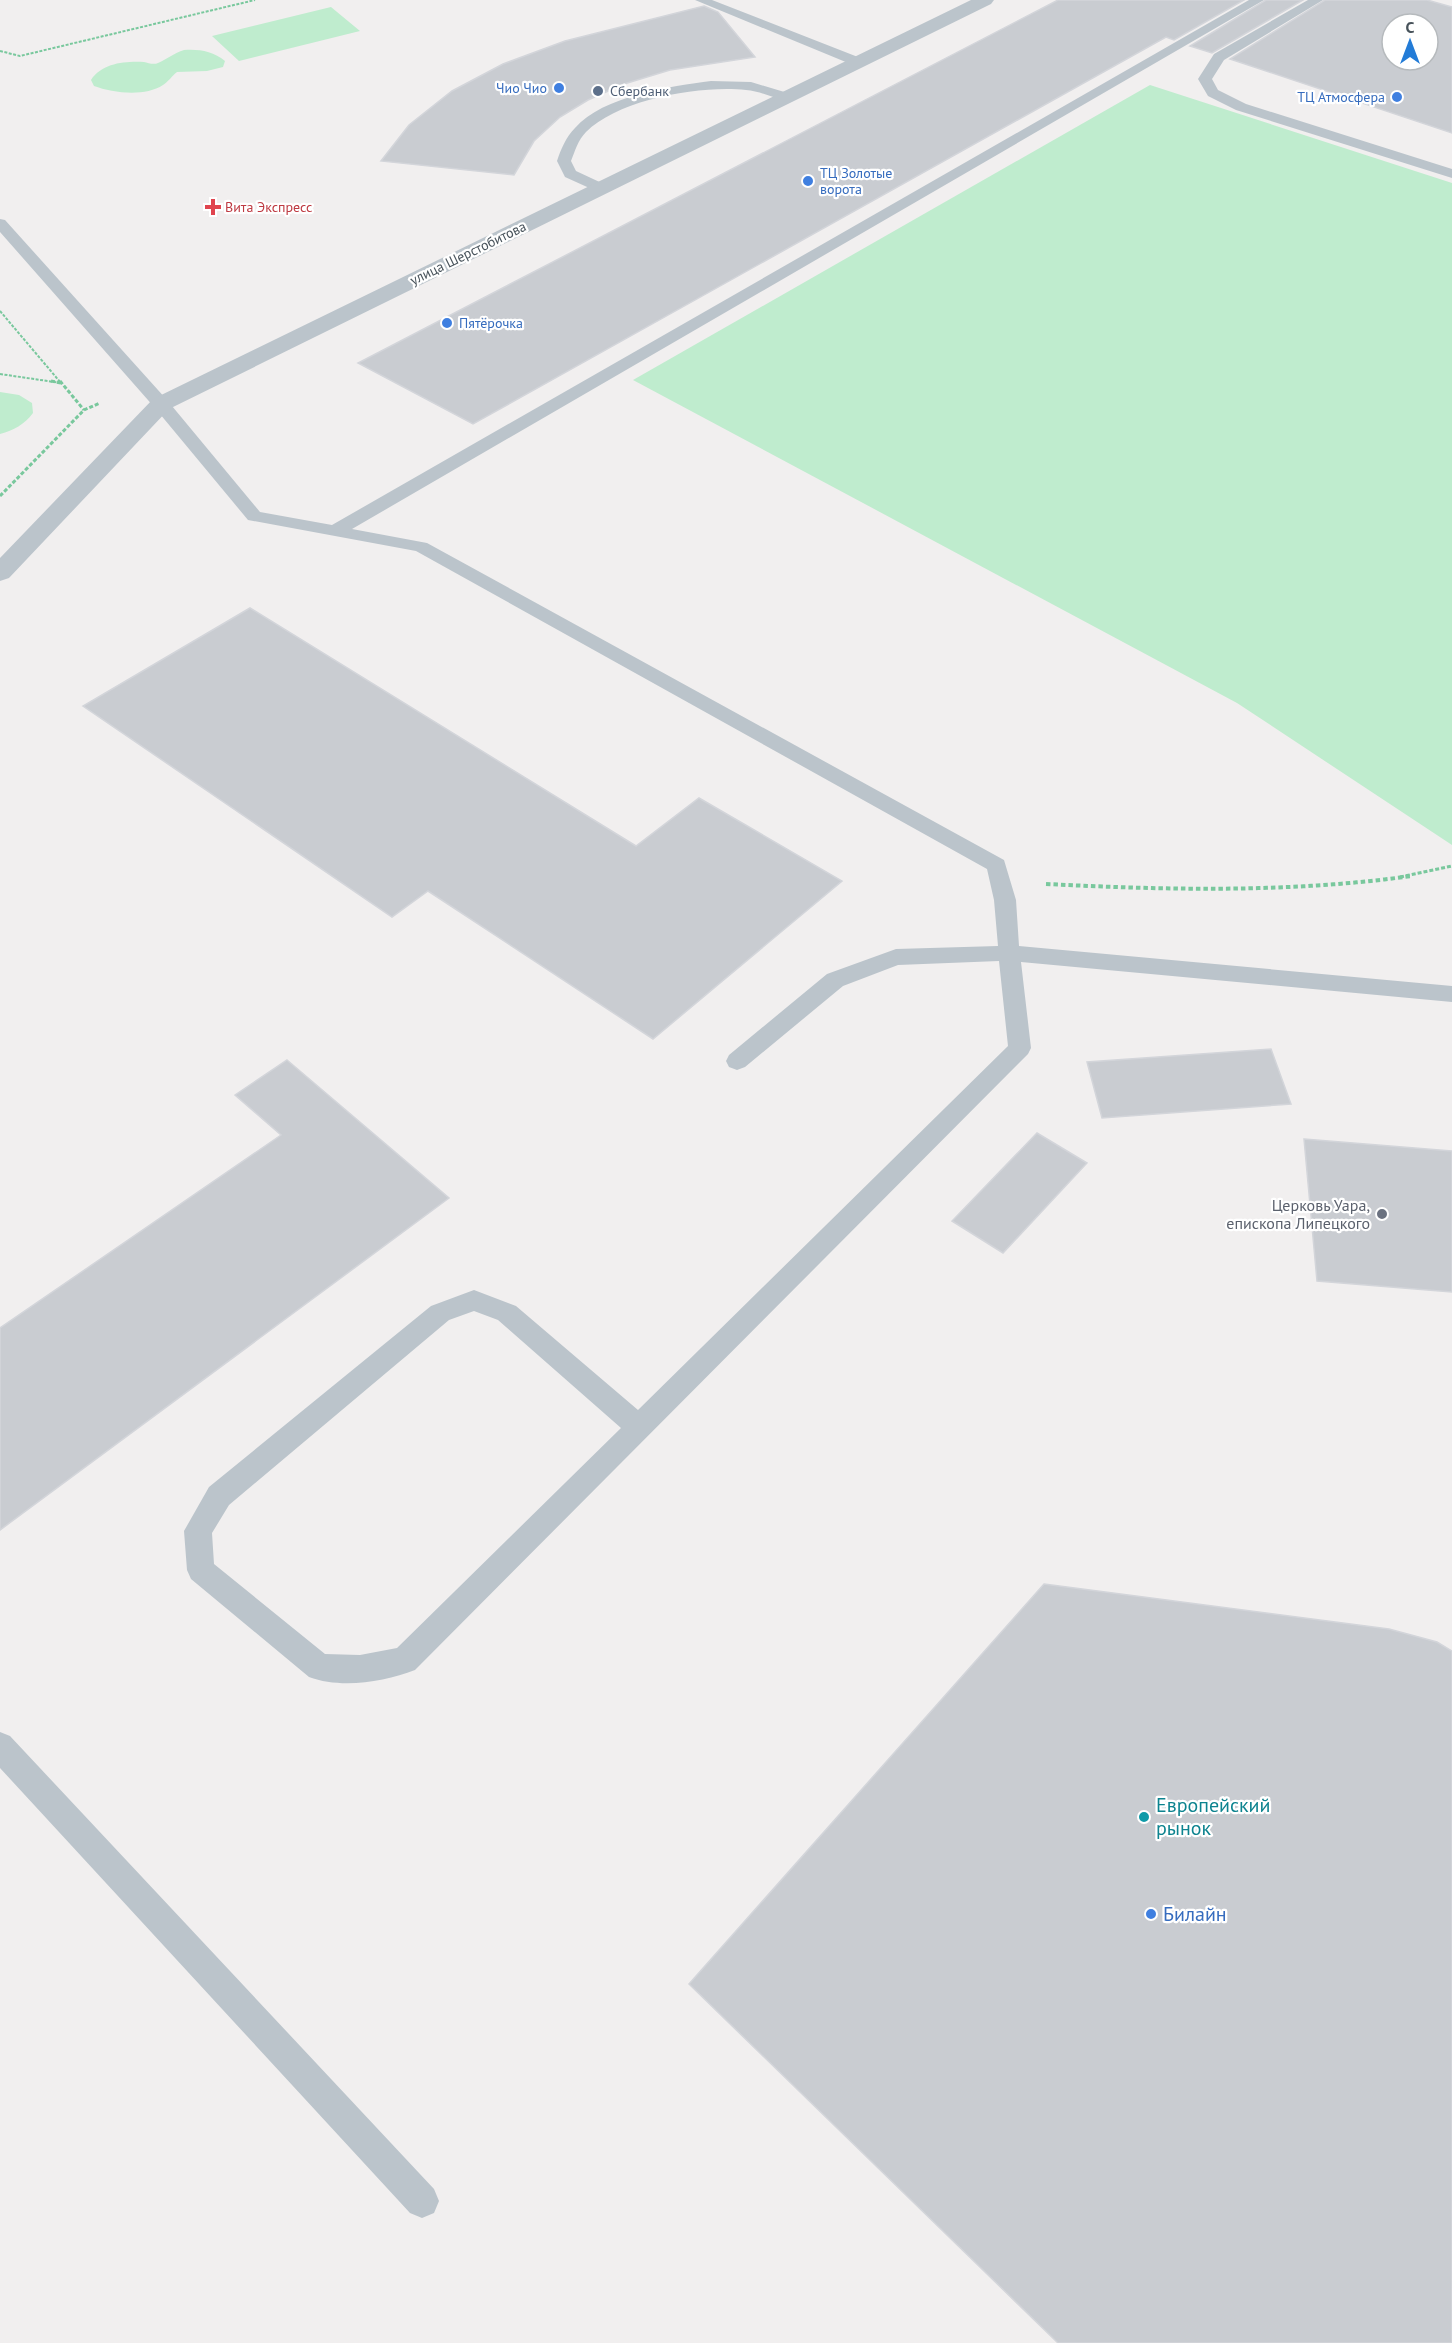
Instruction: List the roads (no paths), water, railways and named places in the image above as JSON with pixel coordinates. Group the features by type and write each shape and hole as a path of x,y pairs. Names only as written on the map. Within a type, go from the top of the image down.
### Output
{"street":[{"name":"улица Шерстобитова","path":"0,573 161,404 985,0"}],"lane":[{"path":"701,0 858,62"},
{"path":"335,531 1258,0"},
{"path":"1317,0 1219,57 1206,79 1213,93 1241,107 1452,174"},
{"path":"601,188 570,174 564,161 569,147 581,129 613,108 643,97 725,86 750,86 786,97"},
{"path":"0,223 161,404 254,516 421,547 997,865 1005,900 1020,1048 405,1660 360,1669 319,1666 201,1570 198,1531 219,1496 440,1313 474,1300 507,1313 639,1427"},
{"path":"737,1061 835,980 896,957 1009,953 1452,994"},
{"path":"0,1746 422,2201"}],"place":[{"name":"Чио Чио","path":"559,88"},
{"name":"Сбербанк","path":"598,91"},
{"name":"ТЦ Атмосфера","path":"1397,97"},
{"name":"ТЦ Золотые ворота","path":"808,181"},
{"name":"Вита Экспресс","path":"213,207"},
{"name":"Пятёрочка","path":"447,323"},
{"name":"Церковь Уара, епископа Липецкого","path":"1382,1214"},
{"name":"Европейский рынок","path":"1144,1817"},
{"name":"Билайн","path":"1151,1914"}]}
